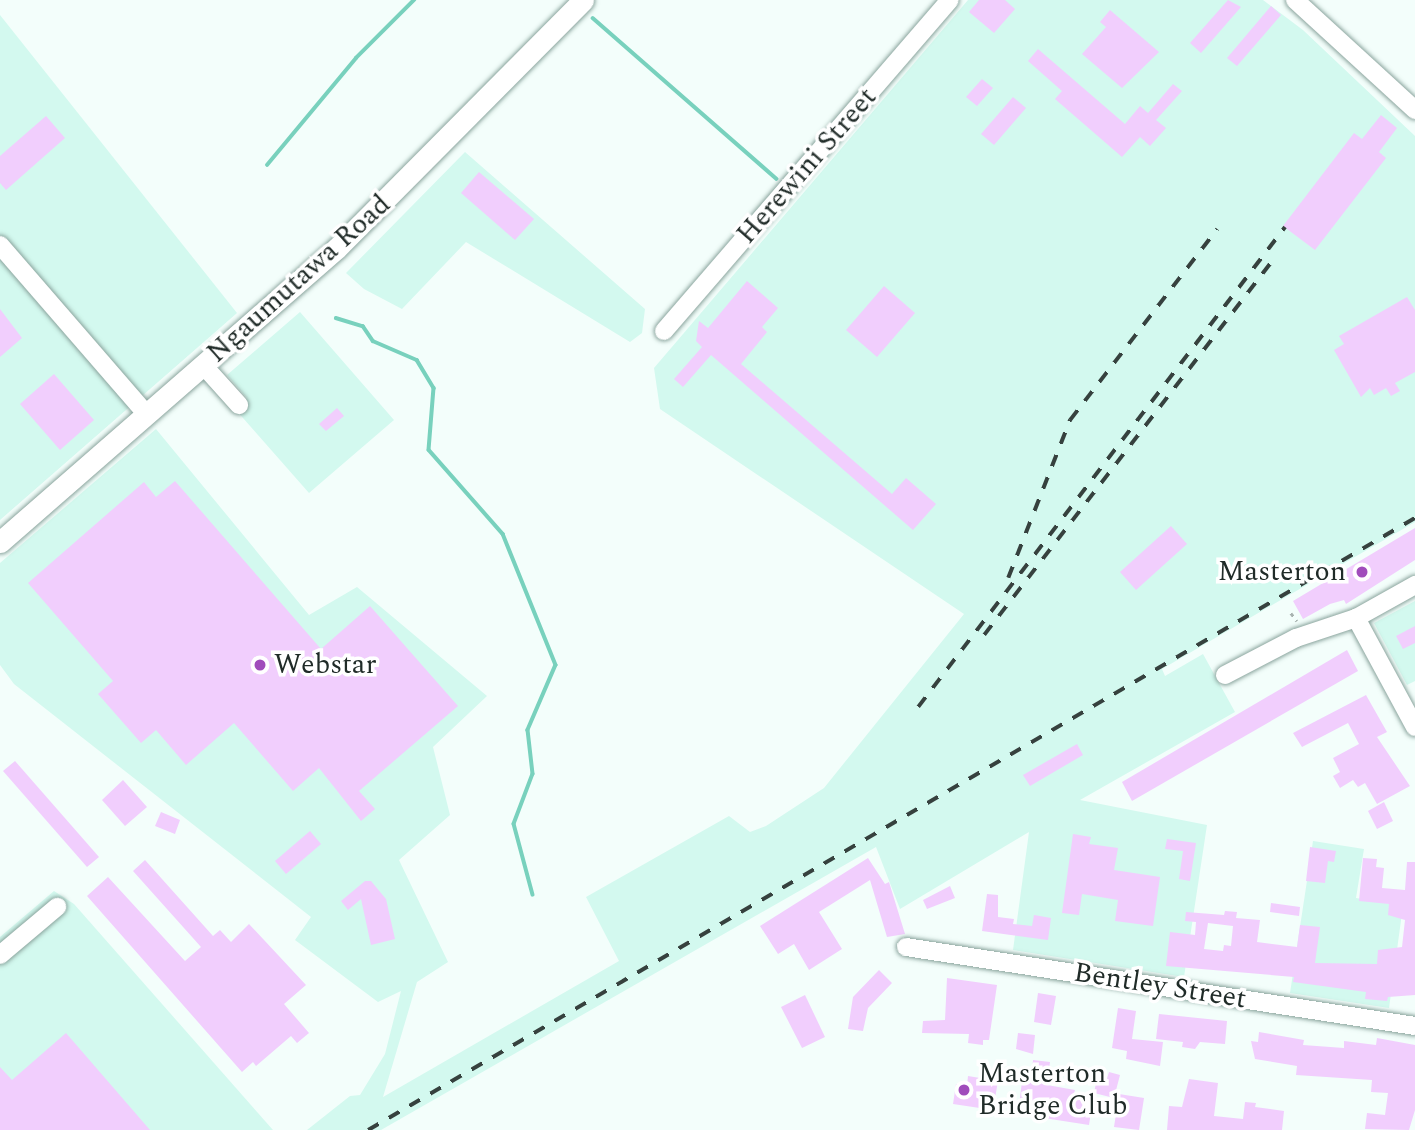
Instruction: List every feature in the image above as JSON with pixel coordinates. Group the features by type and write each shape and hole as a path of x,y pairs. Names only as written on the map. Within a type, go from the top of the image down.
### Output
{"main road":[{"name":"Ngaumutawa Road","path":"0,542 380,207 583,0"}],"street":[{"name":"Herewini Street","path":"664,331 950,0"},
{"path":"1295,0 1415,110"},
{"path":"3,254 147,415"},
{"path":"203,365 239,405"},
{"path":"1224,675 1296,638 1356,618 1415,585"},
{"path":"1356,618 1408,694 1415,727"},
{"path":"0,955 57,907"},
{"name":"Bentley Street","path":"906,947 1415,1026"}],"shaded area":[{"path":"968,0 1263,0 1303,30 1415,136 1415,522 1162,669 1165,676 1203,654 1235,712 1080,800 1207,825 1184,977 1013,950 1029,832 900,909 876,847 381,1130 307,1130 350,1096 360,1095 385,1054 401,991 378,1002 295,940 311,917 14,684 0,665 0,563 156,429 309,615 357,587 487,696 433,747 450,815 399,860 448,962 417,982 383,1097 619,961 586,897 729,816 750,832 766,826 824,788 964,614 660,409 654,368"},
{"path":"0,15 237,313 0,520"},
{"path":"465,152 645,309 642,333 630,342 466,242 402,309 364,289 346,273"},
{"path":"300,312 394,420 309,493 235,409 247,398 227,375"},
{"path":"1415,601 1415,681 1407,685 1374,623"},
{"path":"1313,841 1364,849 1356,898 1403,906 1389,1008 1290,993"},
{"path":"54,891 74,904 273,1130 0,1130 0,937"}],"building":[{"path":"979,0 1005,0 1015,9 994,33 969,12"},
{"path":"1228,0 1241,7 1201,53 1190,43"},
{"path":"1271,6 1281,15 1237,66 1227,58"},
{"path":"1110,10 1159,52 1122,88 1082,54 1106,27 1100,22"},
{"path":"1038,49 1125,124 1140,106 1148,113 1173,84 1182,91 1156,120 1166,128 1150,146 1140,137 1122,157 1055,99 1062,91 1028,61"},
{"path":"982,79 993,88 977,106 966,97"},
{"path":"1013,97 1026,108 994,145 981,134"},
{"path":"1381,115 1397,128 1379,152 1386,158 1315,250 1283,226 1354,133 1362,139"},
{"path":"46,116 65,138 6,190 0,183 0,156"},
{"path":"479,172 534,219 515,240 461,193"},
{"path":"747,281 778,308 762,327 767,332 741,364 892,494 906,478 936,504 913,530 711,355 683,387 674,379 702,347 696,341 699,321 708,328"},
{"path":"884,286 915,313 877,357 846,330"},
{"path":"1407,297 1415,310 1415,372 1395,383 1400,391 1391,396 1386,388 1374,395 1370,388 1361,397 1334,350 1344,344 1339,336"},
{"path":"0,309 22,338 0,357"},
{"path":"54,374 94,420 60,450 20,404"},
{"path":"337,408 344,416 326,431 319,424"},
{"name":"Webstar","path":"175,481 321,649 370,606 458,706 359,791 375,809 361,821 319,768 293,791 234,723 186,765 156,730 141,743 98,694 113,681 28,583 144,482 156,497"},
{"path":"1171,526 1187,544 1136,590 1120,572"},
{"name":"Masterton","path":"1415,528 1415,560 1346,604 1344,600 1330,604 1303,619 1293,601"},
{"path":"1415,626 1415,643 1403,649 1396,636"},
{"path":"1347,650 1358,671 1132,801 1122,782"},
{"path":"1366,695 1387,732 1377,737 1410,786 1377,804 1365,783 1358,787 1353,780 1340,788 1333,776 1340,772 1333,758 1359,744 1348,723 1302,747 1293,733"},
{"path":"1077,744 1083,755 1030,786 1023,775"},
{"path":"15,761 99,857 87,867 3,771"},
{"path":"123,780 147,807 125,826 102,800"},
{"path":"1384,802 1393,821 1377,829 1368,811"},
{"path":"161,812 180,820 175,834 155,826"},
{"path":"310,831 321,844 286,874 275,861"},
{"path":"1073,834 1091,837 1089,844 1118,848 1114,870 1160,877 1153,926 1115,921 1118,900 1082,894 1079,915 1062,913"},
{"path":"1167,839 1196,843 1190,881 1179,879 1183,851 1165,849"},
{"path":"1310,847 1336,851 1334,862 1328,861 1325,883 1306,881"},
{"path":"868,858 885,884 889,882 905,934 887,937 870,880 819,912 842,949 809,970 794,944 778,954 760,926"},
{"path":"1363,858 1377,859 1376,867 1384,868 1382,888 1405,890 1407,862 1415,862 1415,995 1388,997 1387,1001 1365,999 1366,992 1293,982 1294,977 1166,966 1170,932 1195,935 1196,922 1185,921 1186,912 1224,915 1225,911 1237,912 1236,918 1260,920 1257,942 1297,947 1300,925 1320,927 1315,963 1377,964 1378,950 1402,947 1405,920 1388,915 1389,904 1359,901","holes":["1208,923 1233,926 1231,946 1224,945 1223,951 1204,949"]},
{"path":"145,860 213,936 220,930 231,942 249,924 306,985 284,1004 309,1033 297,1043 291,1036 256,1066 253,1062 242,1072 87,896 108,877 185,961 201,947 133,871"},
{"path":"365,881 371,881 386,899 395,939 371,945 361,899 348,910 341,901"},
{"path":"950,886 955,898 927,909 923,900"},
{"path":"987,894 998,895 998,917 1014,919 1013,924 1032,926 1034,915 1051,918 1048,940 982,931"},
{"path":"1271,903 1300,907 1299,916 1270,912"},
{"path":"879,970 892,983 868,1008 863,1031 848,1029 853,997"},
{"path":"947,978 997,985 989,1040 983,1040 983,1045 968,1043 969,1034 922,1033 923,1021 945,1020"},
{"path":"1038,993 1056,996 1051,1025 1034,1022"},
{"path":"805,995 825,1037 802,1048 781,1007"},
{"path":"1118,1008 1136,1011 1132,1039 1163,1042 1160,1066 1126,1059 1127,1051 1112,1048"},
{"path":"1159,1014 1227,1021 1225,1044 1200,1042 1195,1049 1182,1047 1183,1042 1156,1039"},
{"path":"1259,1032 1304,1040 1303,1045 1344,1048 1344,1041 1376,1045 1377,1038 1415,1045 1415,1110 1409,1130 1365,1129 1367,1113 1385,1115 1388,1093 1371,1092 1372,1080 1296,1075 1297,1066 1255,1059 1251,1041 1258,1042"},
{"path":"66,1033 150,1130 0,1130 0,1067 12,1080"},
{"path":"1018,1033 1035,1035 1033,1054 1016,1049"},
{"path":"1033,1060 1050,1062 1047,1085 1075,1090 1073,1097 1093,1100 1089,1125 1018,1114 1022,1081 1031,1082"},
{"path":"1109,1072 1120,1075 1114,1098 1094,1093 1096,1083 1105,1085"},
{"path":"968,1076 998,1081 993,1110 953,1104 956,1084 967,1086"},
{"path":"1189,1079 1218,1083 1214,1116 1243,1119 1245,1102 1256,1103 1255,1107 1284,1111 1282,1130 1167,1130 1169,1106 1182,1107"},
{"path":"1119,1094 1144,1098 1139,1130 1114,1127"}],"waterway":[{"path":"267,165 356,58 414,0"},
{"path":"593,18 777,179"},
{"path":"336,318 363,326 373,341 417,360 434,388 429,450 503,534 556,665 528,730 533,774 514,824 533,895"}],"railway":[{"path":"918,707 1285,227"},
{"path":"1008,578 1070,420 1217,229"},
{"path":"984,635 1272,261"},
{"path":"368,1130 1415,518"}],"place":[{"name":"Masterton","path":"1362,572"},
{"name":"Webstar","path":"260,665"},
{"name":"Masterton Bridge Club","path":"964,1090"}]}
